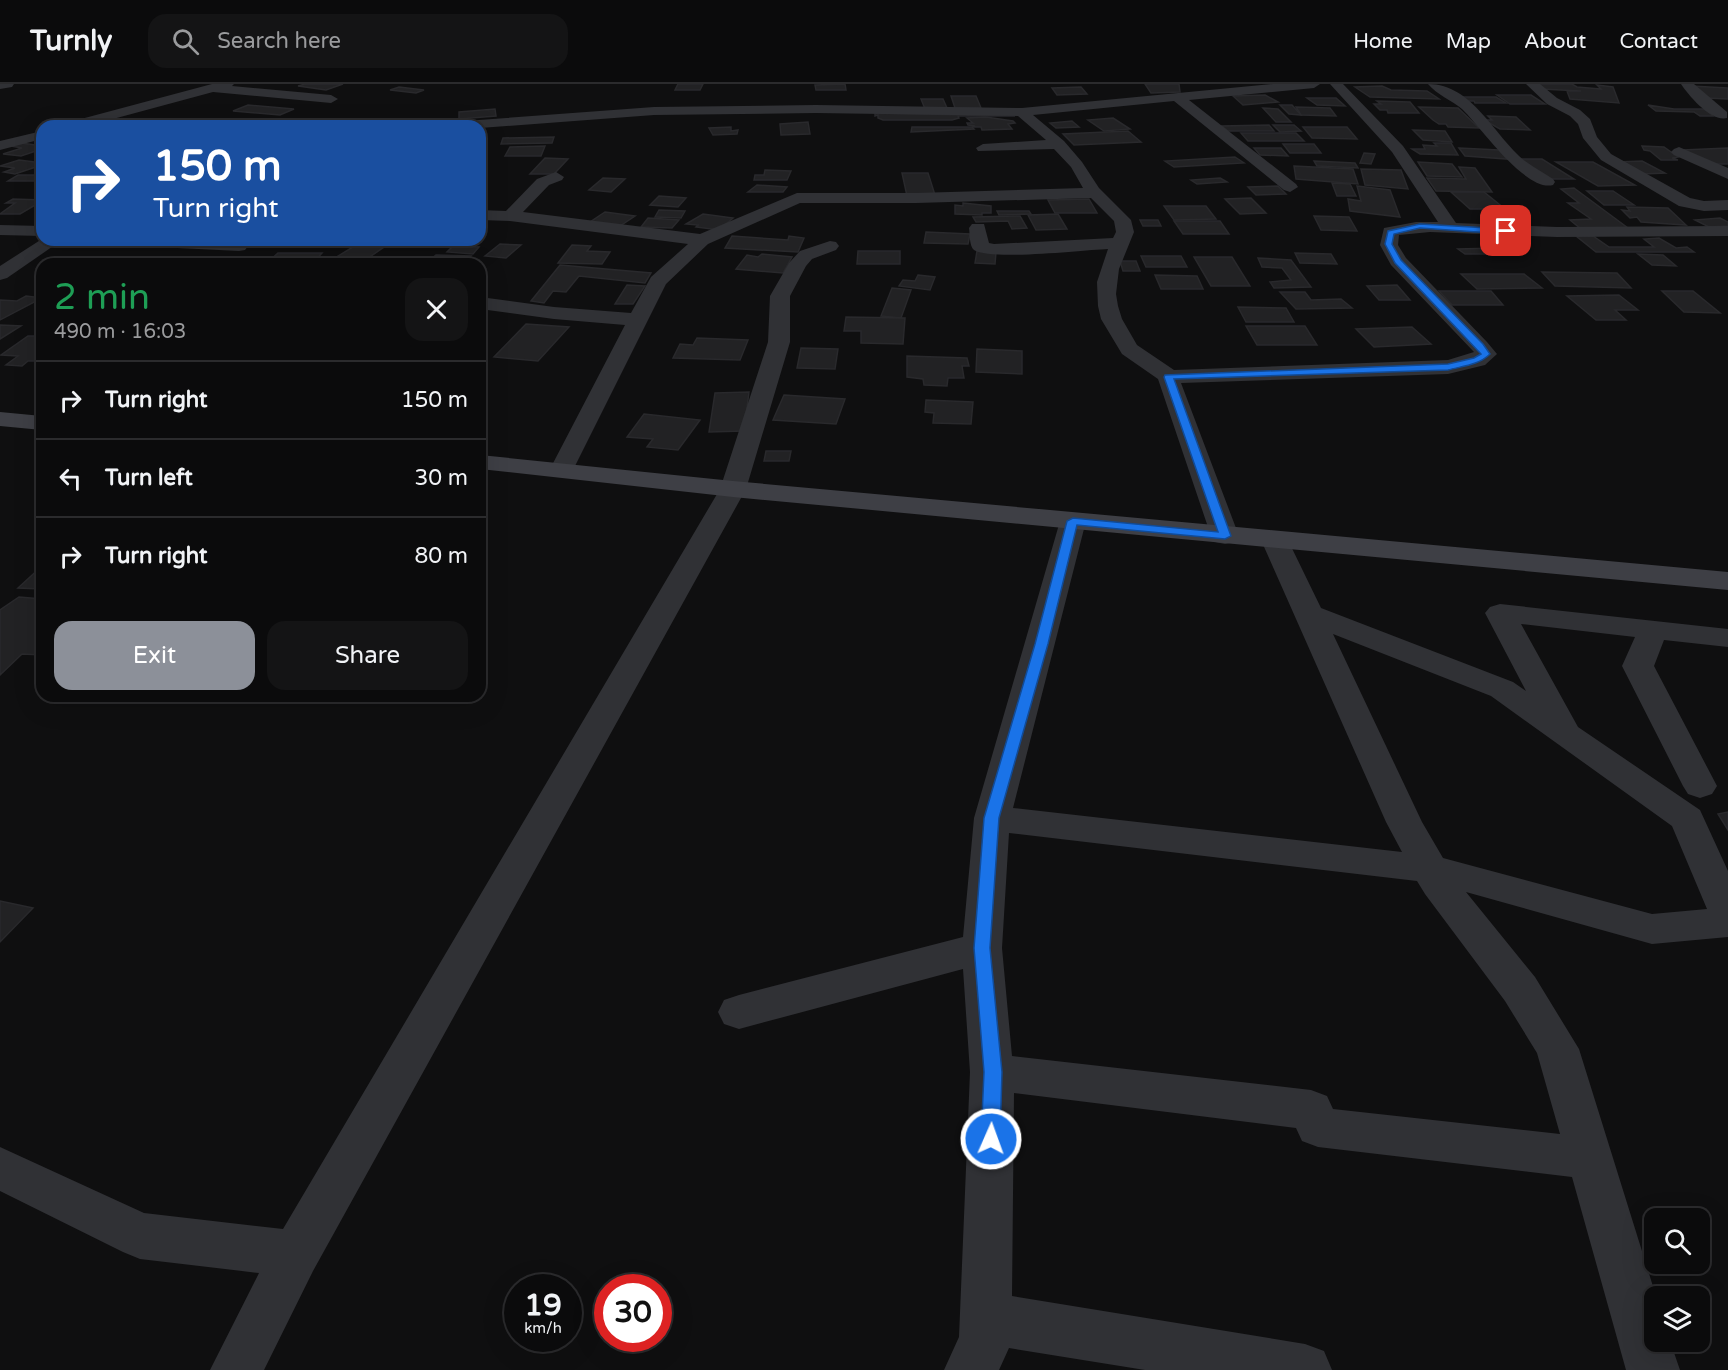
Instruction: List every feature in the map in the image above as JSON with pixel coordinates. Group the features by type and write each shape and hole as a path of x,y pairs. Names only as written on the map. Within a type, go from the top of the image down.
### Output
{"street":[{"path":"0,85 7,84"},
{"path":"486,123 624,107 1022,112 1178,98 1217,89 1314,84"},
{"path":"1336,84 1398,148 1452,229"},
{"path":"1434,84 1465,105 1488,127 1518,163 1547,182"},
{"path":"1532,84 1552,101 1575,113 1585,122 1590,138 1606,157 1685,202 1704,206 1728,206"},
{"path":"1687,84 1700,98 1722,115"},
{"path":"93,120 220,86 331,99"},
{"path":"874,110 872,101 878,93"},
{"path":"1098,93 1109,105"},
{"path":"1178,98 1254,162 1290,187"},
{"path":"1022,112 1059,144 1097,193 1122,220 1125,232 1108,268 1106,305 1110,319 1125,344 1135,355 1159,366 1168,377 1225,536"},
{"path":"7,129 36,132"},
{"path":"0,146 36,135"},
{"path":"983,147 1059,144"},
{"path":"1679,152 1728,174"},
{"path":"510,216 543,182 556,177"},
{"path":"562,470 658,281 702,240 797,198 916,198 1097,193"},
{"path":"486,215 510,216 702,240"},
{"path":"1168,377 1448,367 1477,360 1485,354 1480,346 1398,261 1389,244 1390,232 1402,228 1420,226 1452,229 1615,233 1728,231"},
{"path":"978,228 980,246 993,249 1119,243"},
{"path":"0,230 36,231"},
{"path":"0,274 44,246"},
{"path":"236,1370 296,1254 733,489 779,342 780,296 798,264 806,255 830,246"},
{"path":"486,304 554,313 638,320"},
{"path":"0,419 36,422"},
{"path":"486,463 733,489 1728,582"},
{"path":"970,1370 985,1343 986,1318 993,1072 982,948 992,818 1073,521"},
{"path":"1275,540 1404,822 1438,884 1520,989 1557,1050 1653,1370"},
{"path":"1566,735 1500,613 1728,638"},
{"path":"1309,614 1502,689 1687,819 1728,914"},
{"path":"1653,630 1638,666 1700,786"},
{"path":"992,818 1431,869 1652,929 1728,922"},
{"path":"738,1012 982,948"},
{"path":"993,1072 1311,1110 1317,1127 1589,1158"},
{"path":"0,1168 140,1236 296,1254"},
{"path":"986,1318 1305,1370"}],"building":[{"path":"343,84 326,90 298,86"},
{"path":"678,84 703,84 700,90 675,90"},
{"path":"845,84 846,90 816,90 815,85"},
{"path":"1145,84 1179,84 1180,92 1151,93"},
{"path":"1536,84 1572,84 1577,87 1601,89 1597,85 1613,87 1619,103 1570,99 1567,91 1581,91 1541,89"},
{"path":"1382,86 1391,90 1427,91 1439,99 1370,97 1355,87"},
{"path":"1691,86 1728,88 1728,99 1706,98"},
{"path":"399,87 424,90 416,93 390,90"},
{"path":"1081,87 1087,94 1057,95 1052,88"},
{"path":"1265,95 1278,102 1243,105 1233,96"},
{"path":"1497,95 1531,95 1545,104 1510,104"},
{"path":"951,96 976,96 981,108 955,108"},
{"path":"1461,97 1496,97 1506,103 1475,103 1465,101"},
{"path":"1307,98 1336,98 1345,106 1317,105"},
{"path":"921,99 943,99 947,108 925,109"},
{"path":"1377,101 1410,102 1419,113 1388,113 1387,110 1380,110 1374,104 1381,104"},
{"path":"248,105 294,109 280,115 233,111"},
{"path":"1280,105 1292,105 1301,115 1289,114"},
{"path":"1648,105 1674,109 1705,109 1713,116 1700,116 1694,112 1656,111"},
{"path":"1296,107 1330,108 1336,116 1301,115"},
{"path":"1419,107 1458,108 1479,128 1448,127 1446,124 1439,124"},
{"path":"1263,108 1278,109 1291,122 1276,122"},
{"path":"495,109 496,116 459,119 459,112"},
{"path":"875,113 1015,116 958,116 959,118 952,120 883,120 878,118 878,115 875,116"},
{"path":"1488,116 1516,117 1530,130 1500,129 1484,120 1492,120"},
{"path":"986,117 1015,123 1008,124 1012,129 982,130 981,127 972,127 975,126 967,123 973,123 967,118"},
{"path":"1113,118 1130,129 1104,131 1088,120"},
{"path":"1072,121 1079,127 1056,128 1050,123"},
{"path":"808,122 810,134 781,135 780,124"},
{"path":"1269,125 1274,131 1228,131 1222,126"},
{"path":"1273,125 1294,125 1301,131 1280,132"},
{"path":"731,127 731,131 738,130 737,134 713,135 709,128"},
{"path":"912,127 972,127 974,129 911,132"},
{"path":"1303,127 1347,127 1357,139 1312,138"},
{"path":"1413,130 1445,131 1452,142 1423,140"},
{"path":"1128,131 1141,142 1074,145 1063,134"},
{"path":"1241,133 1296,133 1304,141 1248,141"},
{"path":"554,137 552,143 501,144 503,138"},
{"path":"21,143 36,145 36,151 21,156 3,154 22,148 11,146"},
{"path":"1434,143 1451,143 1458,155 1420,154 1412,149 1425,149 1423,145 1437,146"},
{"path":"1283,144 1314,144 1321,153 1290,153"},
{"path":"545,146 541,156 505,156 510,147"},
{"path":"1642,146 1664,147 1678,157 1672,158 1678,160 1661,160 1650,151 1644,150"},
{"path":"1254,148 1281,148 1288,156 1260,155"},
{"path":"1459,148 1499,150 1507,159 1465,156"},
{"path":"1728,148 1728,164 1712,164 1682,150"},
{"path":"1364,153 1375,154 1371,164 1360,163"},
{"path":"1235,157 1244,163 1174,167 1165,161"},
{"path":"545,158 568,159 554,174 530,174"},
{"path":"1517,159 1542,159 1574,179 1545,179"},
{"path":"19,160 36,162 36,167 15,174 4,172 15,168 0,166"},
{"path":"1314,161 1355,163 1358,168 1317,166"},
{"path":"1642,161 1665,173 1642,174 1617,162"},
{"path":"1418,162 1452,164 1462,177 1427,176"},
{"path":"1556,162 1593,162 1635,185 1598,186"},
{"path":"1294,166 1353,169 1358,184 1296,179"},
{"path":"1459,167 1475,168 1492,192 1436,191 1427,178 1466,179"},
{"path":"1361,169 1401,170 1408,189 1365,185"},
{"path":"765,170 791,171 787,180 754,180 755,175 764,175"},
{"path":"902,173 928,173 935,195 907,196"},
{"path":"18,175 36,175 36,181 8,181"},
{"path":"603,178 625,179 611,192 589,190"},
{"path":"1220,178 1227,182 1197,184 1191,180"},
{"path":"1332,183 1350,184 1356,196 1337,196"},
{"path":"757,185 787,187 783,192 748,192"},
{"path":"1278,186 1286,194 1256,195 1248,187"},
{"path":"1357,186 1390,190 1400,217 1350,211 1348,199 1361,201"},
{"path":"1574,188 1628,228 1581,229 1570,220 1591,219 1568,203 1579,203 1561,189"},
{"path":"1587,191 1613,191 1634,205 1604,205"},
{"path":"1451,192 1484,192 1505,209 1470,209"},
{"path":"659,196 686,198 678,207 650,205"},
{"path":"1251,198 1266,213 1240,214 1225,199"},
{"path":"13,199 36,200 36,205 20,214 0,214 15,203 6,203"},
{"path":"1089,199 1097,213 1055,213 1048,200"},
{"path":"963,203 991,206 991,213 955,214 955,205 963,206"},
{"path":"1164,206 1206,206 1216,219 1174,220"},
{"path":"1627,207 1668,208 1686,225 1641,222 1637,217 1630,218 1622,210 1630,211"},
{"path":"659,210 685,211 681,218 655,217"},
{"path":"997,211 1029,211 1031,214 999,215"},
{"path":"605,212 635,216 620,226 590,222"},
{"path":"703,214 733,218 719,230 686,224"},
{"path":"1058,214 1067,229 1036,230 1028,215"},
{"path":"1020,216 1027,228 1012,229 1008,221 976,222 973,217"},
{"path":"1314,216 1349,217 1357,231 1321,230"},
{"path":"648,218 679,220 672,228 641,227"},
{"path":"1720,218 1728,222 1728,226 1709,227 1695,220"},
{"path":"1140,220 1158,220 1161,226 1143,226"},
{"path":"1174,221 1220,221 1229,234 1183,234"},
{"path":"926,232 970,234 968,244 924,243"},
{"path":"732,236 788,240 789,236 804,238 798,252 725,248"},
{"path":"1576,236 1593,236 1609,247 1654,247 1644,239 1659,238 1676,248 1687,247 1694,252 1596,252"},
{"path":"500,244 521,245 506,258 485,256"},
{"path":"572,245 591,246 587,251 610,252 602,264 558,263"},
{"path":"354,246 384,247 368,258 335,258"},
{"path":"453,246 479,247 473,254 447,252"},
{"path":"1500,248 1507,254 1465,254 1458,249"},
{"path":"858,251 900,251 900,264 857,264"},
{"path":"977,251 996,252 995,264 975,263"},
{"path":"278,253 322,253 317,258 273,258"},
{"path":"1295,253 1331,254 1337,264 1300,263"},
{"path":"762,254 792,257 783,273 736,269 747,255 758,257"},
{"path":"1638,254 1663,255 1676,266 1652,265"},
{"path":"436,255 471,256 469,258 432,258"},
{"path":"1141,256 1181,256 1187,267 1146,267"},
{"path":"1194,257 1232,257 1250,286 1211,286"},
{"path":"1258,258 1291,260 1311,287 1274,288 1270,282 1291,280 1282,268 1262,267"},
{"path":"1120,261 1136,261 1140,271 1123,271"},
{"path":"560,265 651,273 645,283 579,276 566,292 553,291 544,303 531,301"},
{"path":"1542,272 1617,273 1631,288 1555,286"},
{"path":"1461,274 1524,274 1542,288 1477,289"},
{"path":"918,275 935,277 930,290 899,286 903,280 915,281"},
{"path":"1155,275 1197,276 1203,289 1161,289"},
{"path":"627,285 645,286 633,304 615,304"},
{"path":"1397,285 1410,300 1379,300 1367,286"},
{"path":"892,288 911,290 901,318 881,316"},
{"path":"1439,291 1491,291 1503,305 1452,305"},
{"path":"1662,291 1693,291 1720,313 1684,312"},
{"path":"1280,292 1305,292 1311,300 1341,299 1352,308 1296,309"},
{"path":"1619,295 1638,310 1615,310 1626,320 1596,320 1567,296"},
{"path":"26,296 36,297 36,301 0,320 0,300 17,301"},
{"path":"1238,307 1286,308 1294,322 1246,322"},
{"path":"846,317 905,318 903,344 861,343 861,331 844,331"},
{"path":"526,324 569,327 538,361 494,357"},
{"path":"0,325 21,326 0,339"},
{"path":"1246,326 1305,326 1317,345 1257,345"},
{"path":"1412,327 1431,344 1374,347 1356,329"},
{"path":"28,336 36,336 36,361 28,361 22,366 6,365 18,356 1,355"},
{"path":"697,338 748,340 740,360 673,358 680,344 693,345"},
{"path":"801,348 838,349 835,369 797,368"},
{"path":"977,349 1022,351 1022,374 976,372"},
{"path":"907,356 967,358 969,366 962,366 964,378 948,378 947,386 924,385 923,379 907,377"},
{"path":"749,392 744,431 709,432 715,393"},
{"path":"784,395 845,399 836,424 773,420"},
{"path":"926,400 973,402 971,424 933,423 934,413 925,412"},
{"path":"644,414 700,420 678,450 647,447 653,439 627,437"},
{"path":"766,451 791,451 789,461 764,461"},
{"path":"36,572 36,589 18,588"},
{"path":"19,597 36,598 36,655 22,654 0,675 0,610"},
{"path":"1728,812 1728,830 1718,814"},
{"path":"0,901 33,908 0,942"}],"route":[{"path":"991,1139 993,1072 982,948 992,818 1073,521 1225,536 1168,377 1448,367 1477,360 1485,354 1480,346 1398,261 1389,244 1390,232 1420,226 1506,231"}]}
